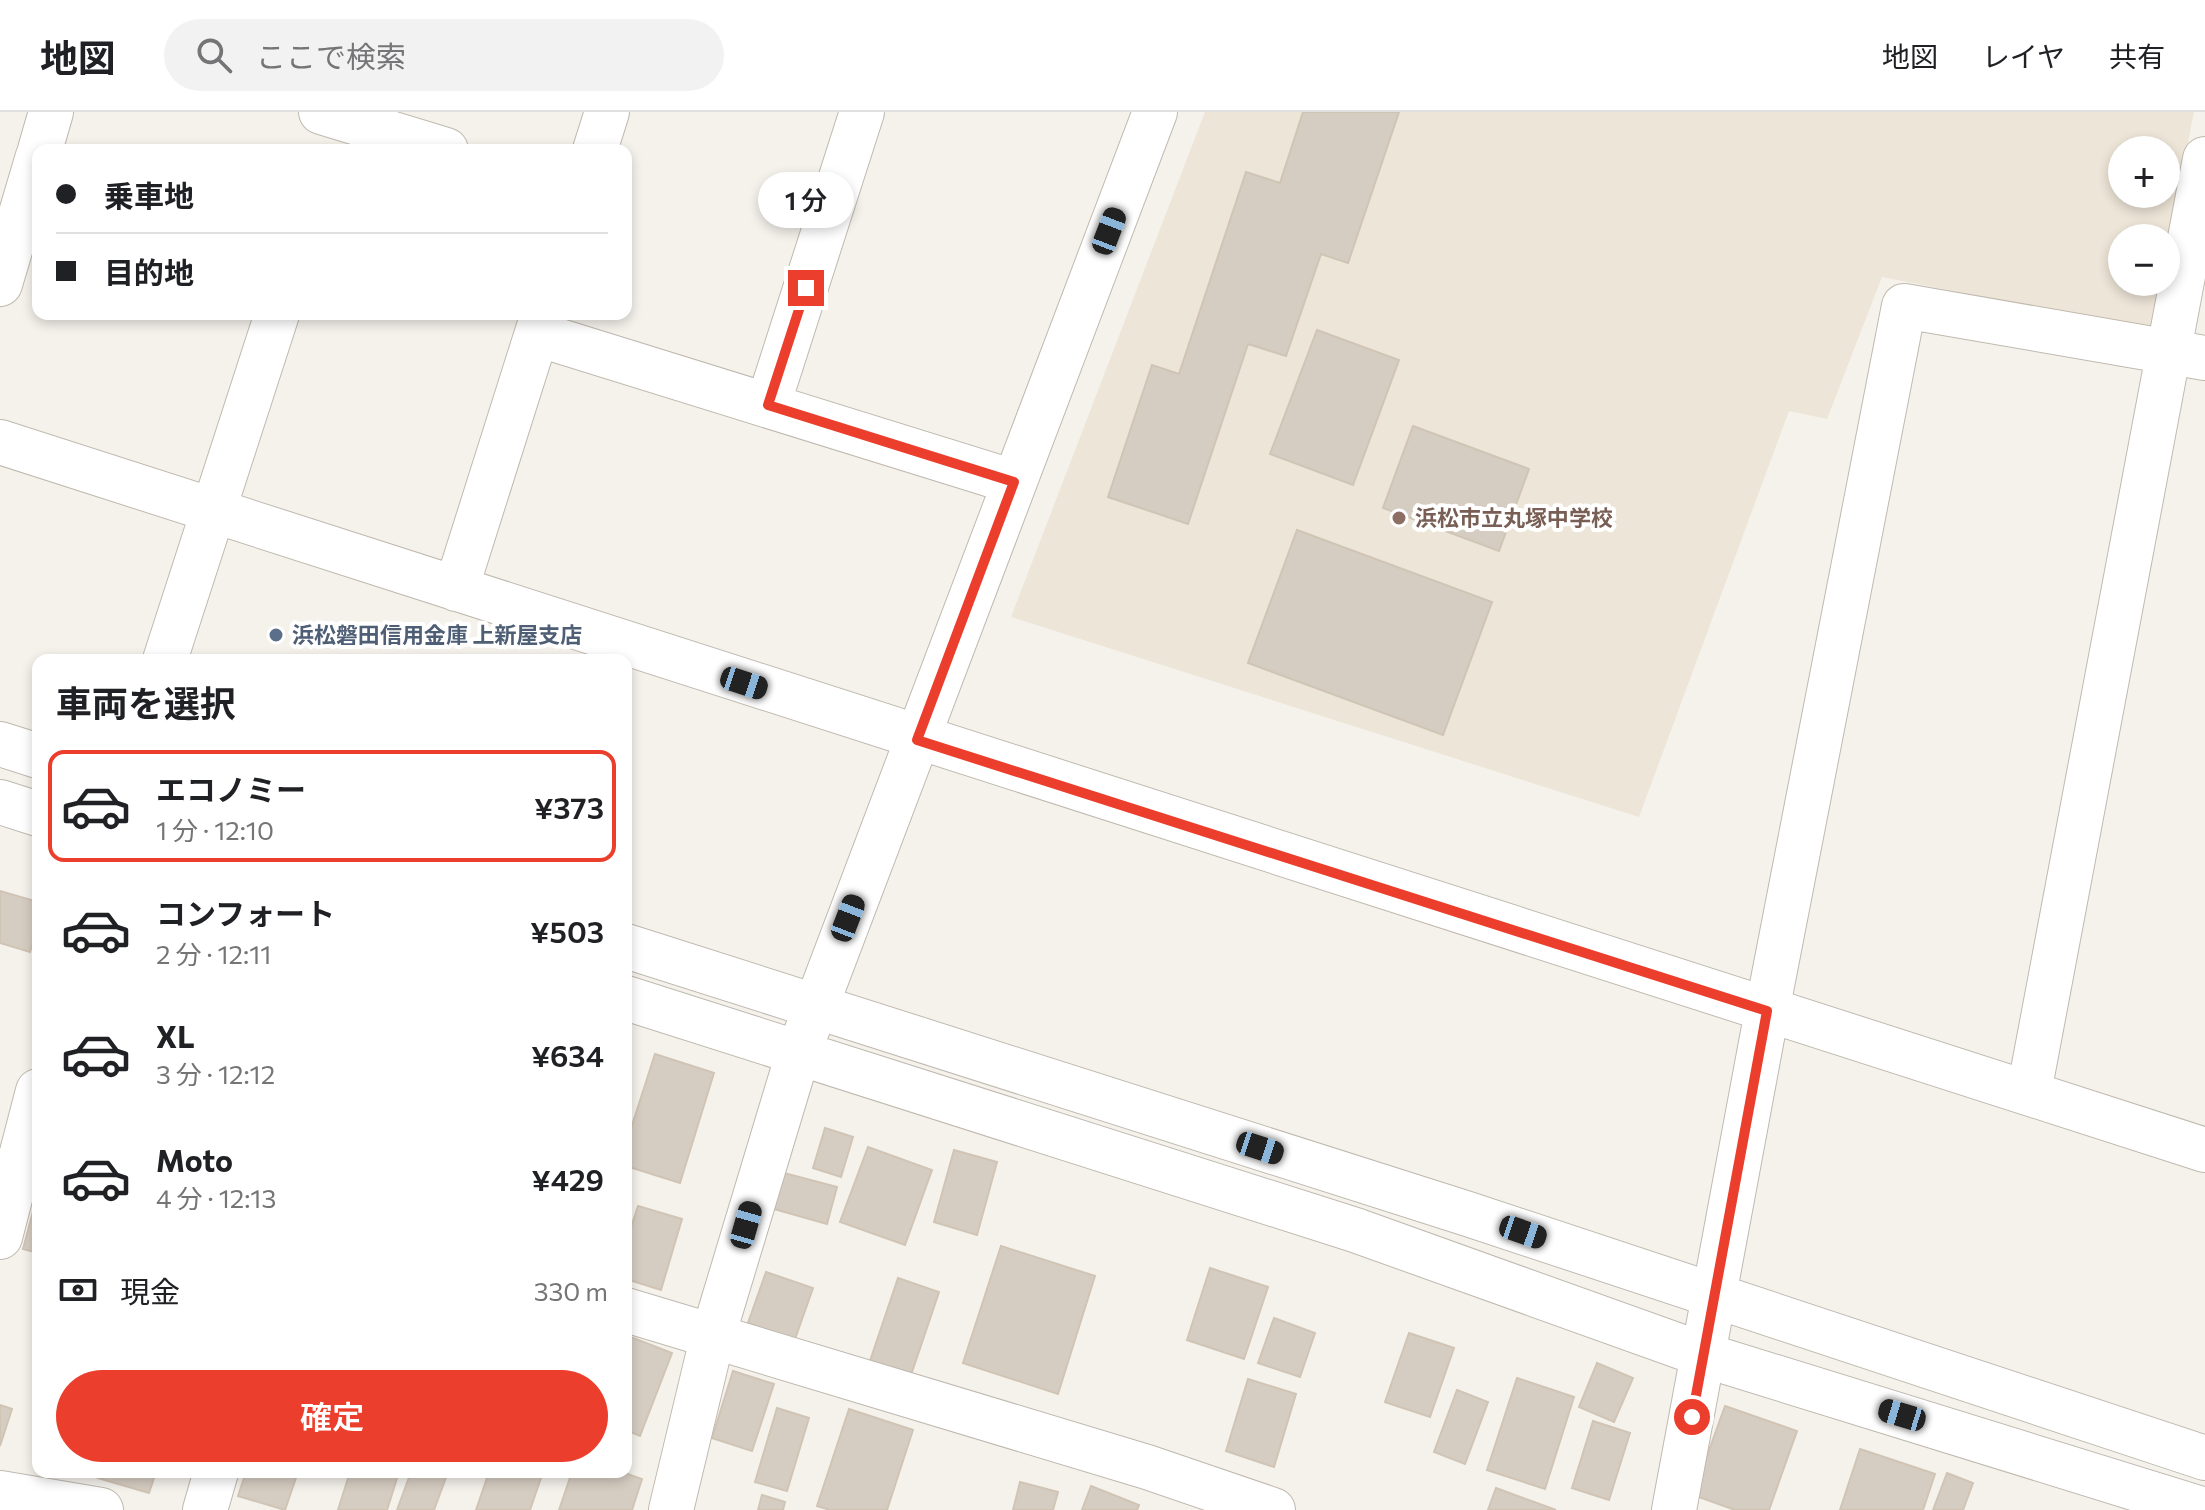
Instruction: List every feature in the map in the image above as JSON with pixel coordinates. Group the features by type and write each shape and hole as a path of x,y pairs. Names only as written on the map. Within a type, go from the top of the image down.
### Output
{"street":[{"path":"42,144 51,112"},
{"path":"597,144 607,112"},
{"path":"768,405 862,112"},
{"path":"671,1510 712,1339 814,1007 1155,112"},
{"path":"334,123 421,144"},
{"path":"2029,1092 2186,355 2205,159"},
{"path":"0,284 32,176"},
{"path":"1674,1510 1904,306 2186,355"},
{"path":"167,654 275,320"},
{"path":"456,589 540,324 768,405 1014,482"},
{"path":"0,442 917,740 2205,1150"},
{"path":"0,744 32,754"},
{"path":"0,802 32,812"},
{"path":"632,948 1468,1214 2205,1458"},
{"path":"632,1000 1355,1230 1704,1355 2205,1510"},
{"path":"0,1237 27,1106"},
{"path":"632,1312 712,1339 1147,1467 1273,1510"},
{"path":"205,1510 214,1478"},
{"path":"0,1493 101,1510"}],"shaded area":[{"name":"浜松市立丸塚中学校","path":"1205,112 2194,112 2180,184 2180,136 2108,136 2108,208 2175,208 2172,224 2108,224 2108,296 2158,296 2152,330 1882,277 1827,419 1789,411 1639,817 1011,617"}],"building":[{"path":"1303,112 1399,112 1348,263 1321,254 1286,356 1248,344 1188,524 1108,497 1152,365 1179,374 1246,172 1280,183"},
{"path":"1317,330 1399,360 1353,485 1270,454"},
{"path":"1413,426 1529,469 1499,551 1383,508"},
{"path":"1297,530 1492,602 1443,735 1248,663"},
{"path":"0,891 32,900 30,952 0,943"},
{"path":"655,1054 714,1073 680,1183 632,1168 632,1125"},
{"path":"825,1128 853,1137 841,1177 813,1168"},
{"path":"868,1147 932,1170 905,1245 840,1222"},
{"path":"954,1150 997,1162 977,1235 934,1222"},
{"path":"784,1173 837,1187 827,1224 774,1209"},
{"path":"638,1206 682,1219 661,1290 632,1281 632,1224"},
{"path":"32,1215 32,1251 23,1249"},
{"path":"1001,1246 1095,1276 1058,1394 963,1363"},
{"path":"1210,1268 1268,1287 1244,1359 1187,1340"},
{"path":"766,1272 813,1288 795,1339 748,1323"},
{"path":"898,1278 939,1292 910,1378 869,1364"},
{"path":"1274,1318 1315,1333 1300,1377 1258,1363"},
{"path":"1409,1333 1454,1348 1430,1417 1385,1402"},
{"path":"632,1338 672,1353 640,1436 632,1433"},
{"path":"1597,1363 1633,1378 1614,1422 1579,1407"},
{"path":"733,1371 774,1384 752,1451 712,1438"},
{"path":"1517,1378 1574,1397 1545,1489 1487,1470"},
{"path":"1248,1379 1296,1394 1274,1467 1226,1451"},
{"path":"1457,1390 1488,1402 1465,1464 1434,1452"},
{"path":"0,1405 12,1409 0,1446"},
{"path":"1725,1406 1797,1431 1769,1510 1735,1510 1693,1495"},
{"path":"777,1408 809,1418 787,1491 755,1482"},
{"path":"849,1409 913,1430 887,1510 830,1510 817,1506"},
{"path":"1593,1421 1630,1433 1609,1500 1572,1488"},
{"path":"1860,1449 1935,1474 1923,1510 1840,1510"},
{"path":"1947,1473 1973,1483 1963,1510 1933,1510"},
{"path":"632,1476 642,1479 632,1510 559,1510 570,1478 632,1478"},
{"path":"98,1478 154,1478 149,1493"},
{"path":"244,1478 296,1478 285,1510 238,1496"},
{"path":"348,1478 397,1478 387,1510 338,1510"},
{"path":"409,1478 446,1478 434,1510 397,1510"},
{"path":"487,1478 541,1478 530,1510 476,1510"},
{"path":"1020,1482 1058,1492 1053,1510 1013,1510"},
{"path":"1091,1486 1139,1505 1137,1510 1082,1510"},
{"path":"1496,1488 1556,1510 1488,1510"},
{"path":"762,1495 785,1502 783,1510 758,1510"}],"place":[{"name":"浜松市立丸塚中学校","path":"1399,518"},
{"name":"浜松磐田信用金庫 上新屋支店","path":"276,635"}],"route":[{"path":"806,288 768,405 1014,482 917,740 1767,1011 1692,1417"}]}
